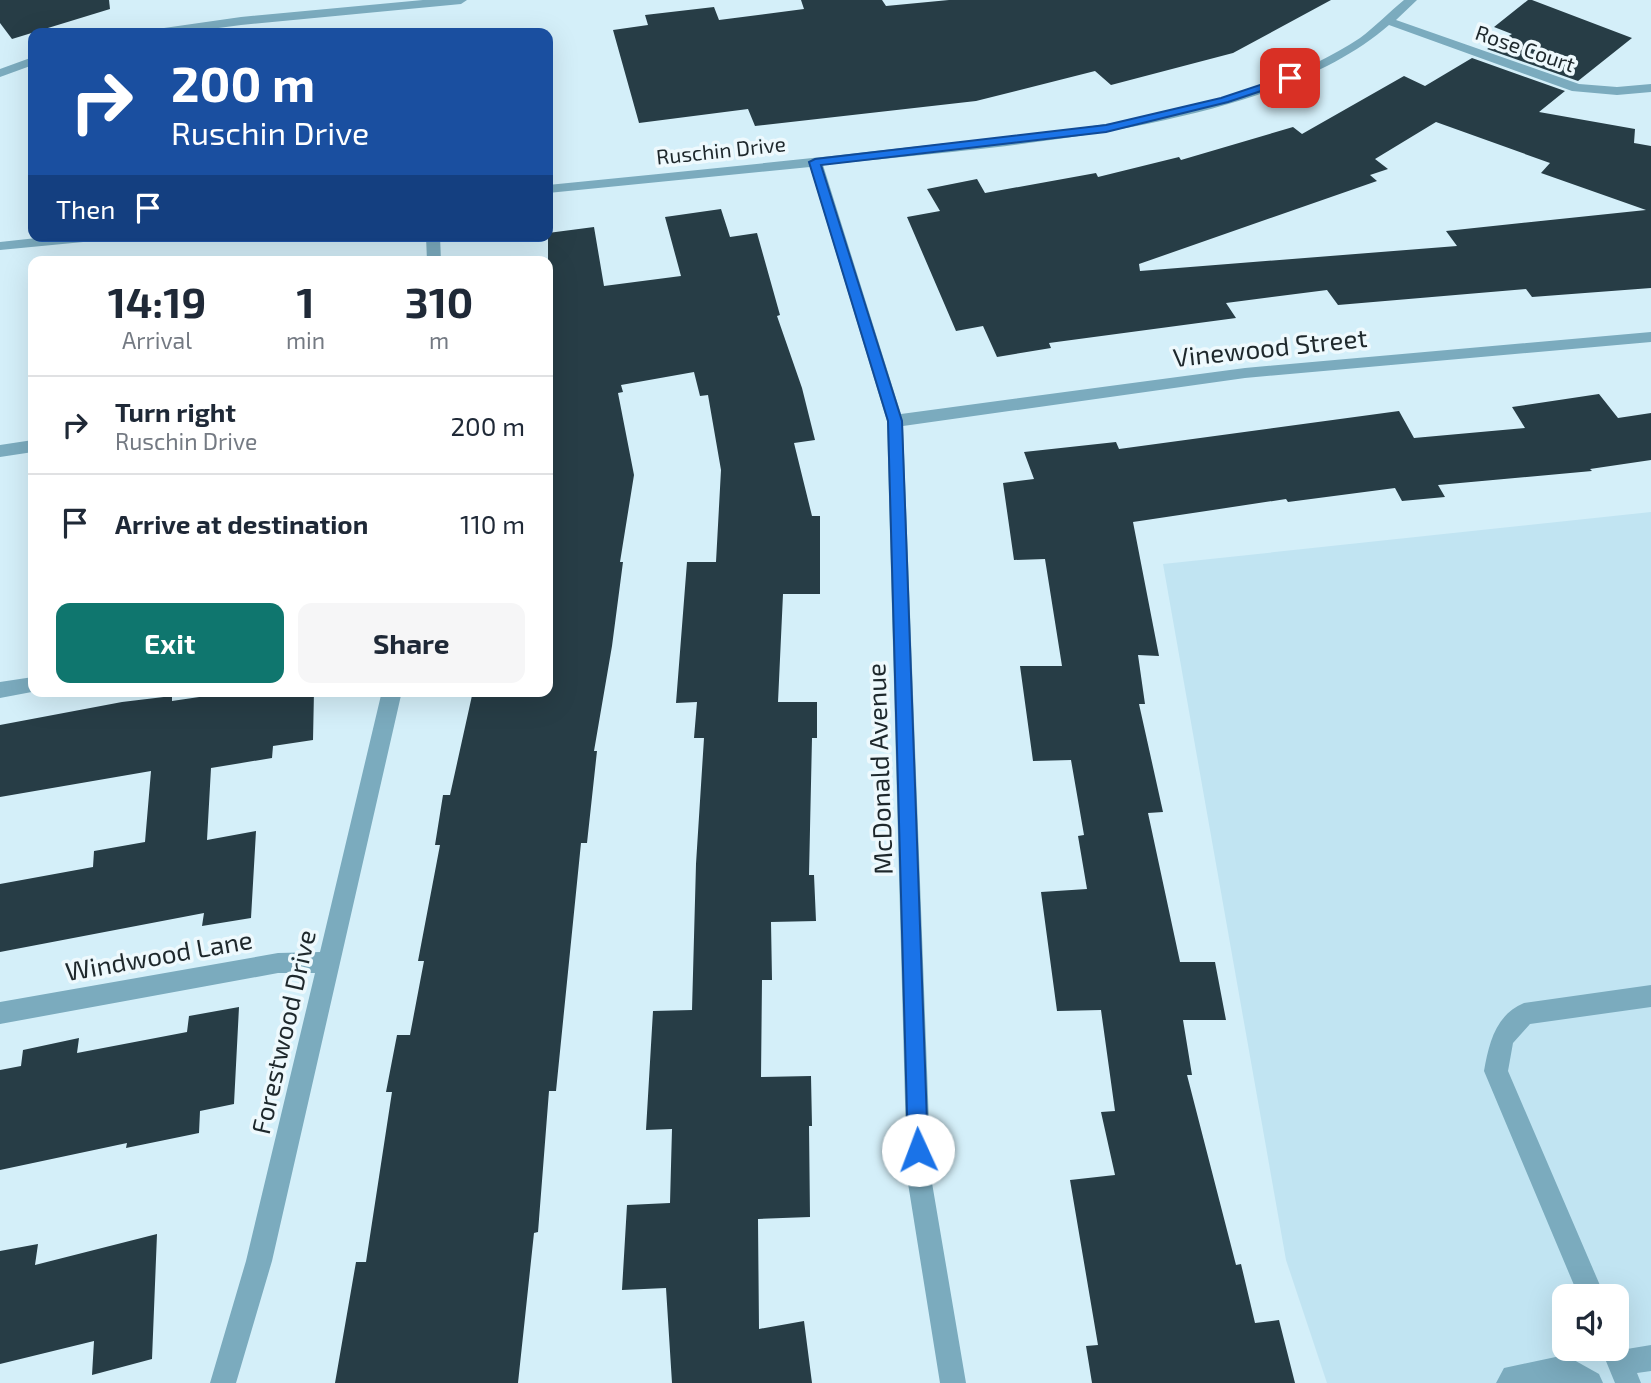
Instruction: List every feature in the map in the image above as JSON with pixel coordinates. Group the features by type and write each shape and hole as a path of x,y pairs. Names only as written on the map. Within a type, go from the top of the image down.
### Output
{"street":[{"path":"192,28 461,0"},
{"name":"Ruschin Drive","path":"553,188 815,162 1106,128 1224,100 1313,69 1352,50 1391,22 1411,0"},
{"name":"Rose Court","path":"1391,22 1577,88 1617,91 1651,88"},
{"path":"0,73 28,63"},
{"name":"McDonald Avenue","path":"815,162 895,421 919,1177 953,1383"},
{"path":"0,246 42,242"},
{"name":"Vinewood Street","path":"895,421 1245,373 1651,337"},
{"path":"0,451 28,447"},
{"path":"0,690 28,686"},
{"name":"Forestwood Drive","path":"223,1383 259,1261 391,697"},
{"name":"Windwood Lane","path":"0,1013 278,963 329,962"},
{"path":"1586,1284 1496,1071 1502,1038 1524,1014 1651,996"},
{"path":"1621,1365 1651,1357"},
{"path":"1508,1383 1513,1377 1565,1368 1590,1383"}],"shaded area":[{"path":"1651,512 1651,1383 1327,1383 1286,1260 1163,564"}],"building":[{"path":"0,0 109,0 110,9 48,28 28,28 28,34 12,39 0,23"},
{"path":"801,0 882,0 886,6 949,0 1331,0 1233,53 1111,85 1095,71 976,101 755,126 748,109 639,123 613,30 648,25 645,15 714,7 719,20 804,9"},
{"path":"1528,0 1632,38 1578,81 1487,49 1512,34 1494,27"},
{"path":"1472,58 1565,91 1539,112 1635,129 1634,143 1651,146 1651,288 1532,297 1526,289 1338,305 1327,290 1226,303 1236,318 1049,343 1051,348 997,357 983,326 956,331 907,217 940,211 927,189 977,179 985,193 1096,173 1098,177 1179,157 1181,160 1293,127 1302,134 1404,76 1425,86","holes":["1436,122 1550,163 1541,173 1646,210 1446,231 1457,246 1140,271 1139,264 1377,181 1370,175 1388,169 1375,159"]},
{"path":"721,209 730,237 757,233 780,315 777,316 802,388 815,440 794,443 812,516 820,516 820,594 783,594 778,702 817,702 817,738 812,738 809,875 814,875 816,921 771,922 772,980 762,980 761,1077 811,1076 810,1217 758,1219 759,1329 804,1321 812,1383 672,1383 666,1288 622,1290 627,1205 670,1203 672,1129 646,1130 653,1011 692,1010 696,864 704,738 694,738 697,702 676,703 687,562 716,562 721,470 708,395 700,396 694,372 621,385 623,392 618,393 634,475 620,562 623,562 612,646 594,751 597,751 587,843 581,843 556,1091 549,1091 538,1232 534,1233 518,1383 335,1383 356,1262 366,1262 392,1092 386,1092 397,1035 410,1035 424,961 418,961 440,845 435,845 443,795 450,795 472,697 553,697 553,256 548,256 548,242 553,242 553,232 594,227 604,286 681,276 665,217"},
{"path":"1599,394 1618,418 1651,413 1651,460 1590,469 1592,471 1438,485 1445,497 1402,501 1395,488 1288,502 1286,499 1133,522 1159,656 1138,655 1145,704 1139,704 1163,812 1148,813 1180,962 1215,962 1226,1020 1183,1020 1192,1075 1187,1075 1236,1265 1241,1264 1255,1323 1279,1320 1295,1383 1092,1383 1086,1346 1098,1345 1070,1180 1115,1175 1101,1112 1115,1111 1101,1010 1057,1011 1041,892 1087,889 1078,836 1084,835 1071,760 1033,761 1020,666 1062,666 1045,559 1014,560 1003,483 1034,479 1024,452 1116,442 1119,449 1399,411 1414,438 1525,428 1512,407"},
{"path":"164,697 172,697 172,701 199,697 314,697 313,740 273,746 272,758 211,768 207,840 256,831 251,918 202,926 204,913 0,952 0,884 93,867 94,851 145,842 151,771 0,797 0,725 122,702"},
{"path":"239,1007 234,1104 200,1111 199,1133 126,1148 127,1143 0,1170 0,1070 21,1066 23,1050 79,1038 77,1053 187,1032 189,1016"},
{"path":"157,1234 152,1359 92,1375 94,1341 0,1364 0,1251 38,1244 35,1265"}],"route":[{"path":"918,1150 895,421 815,162 1106,128 1224,100 1290,78"}]}
